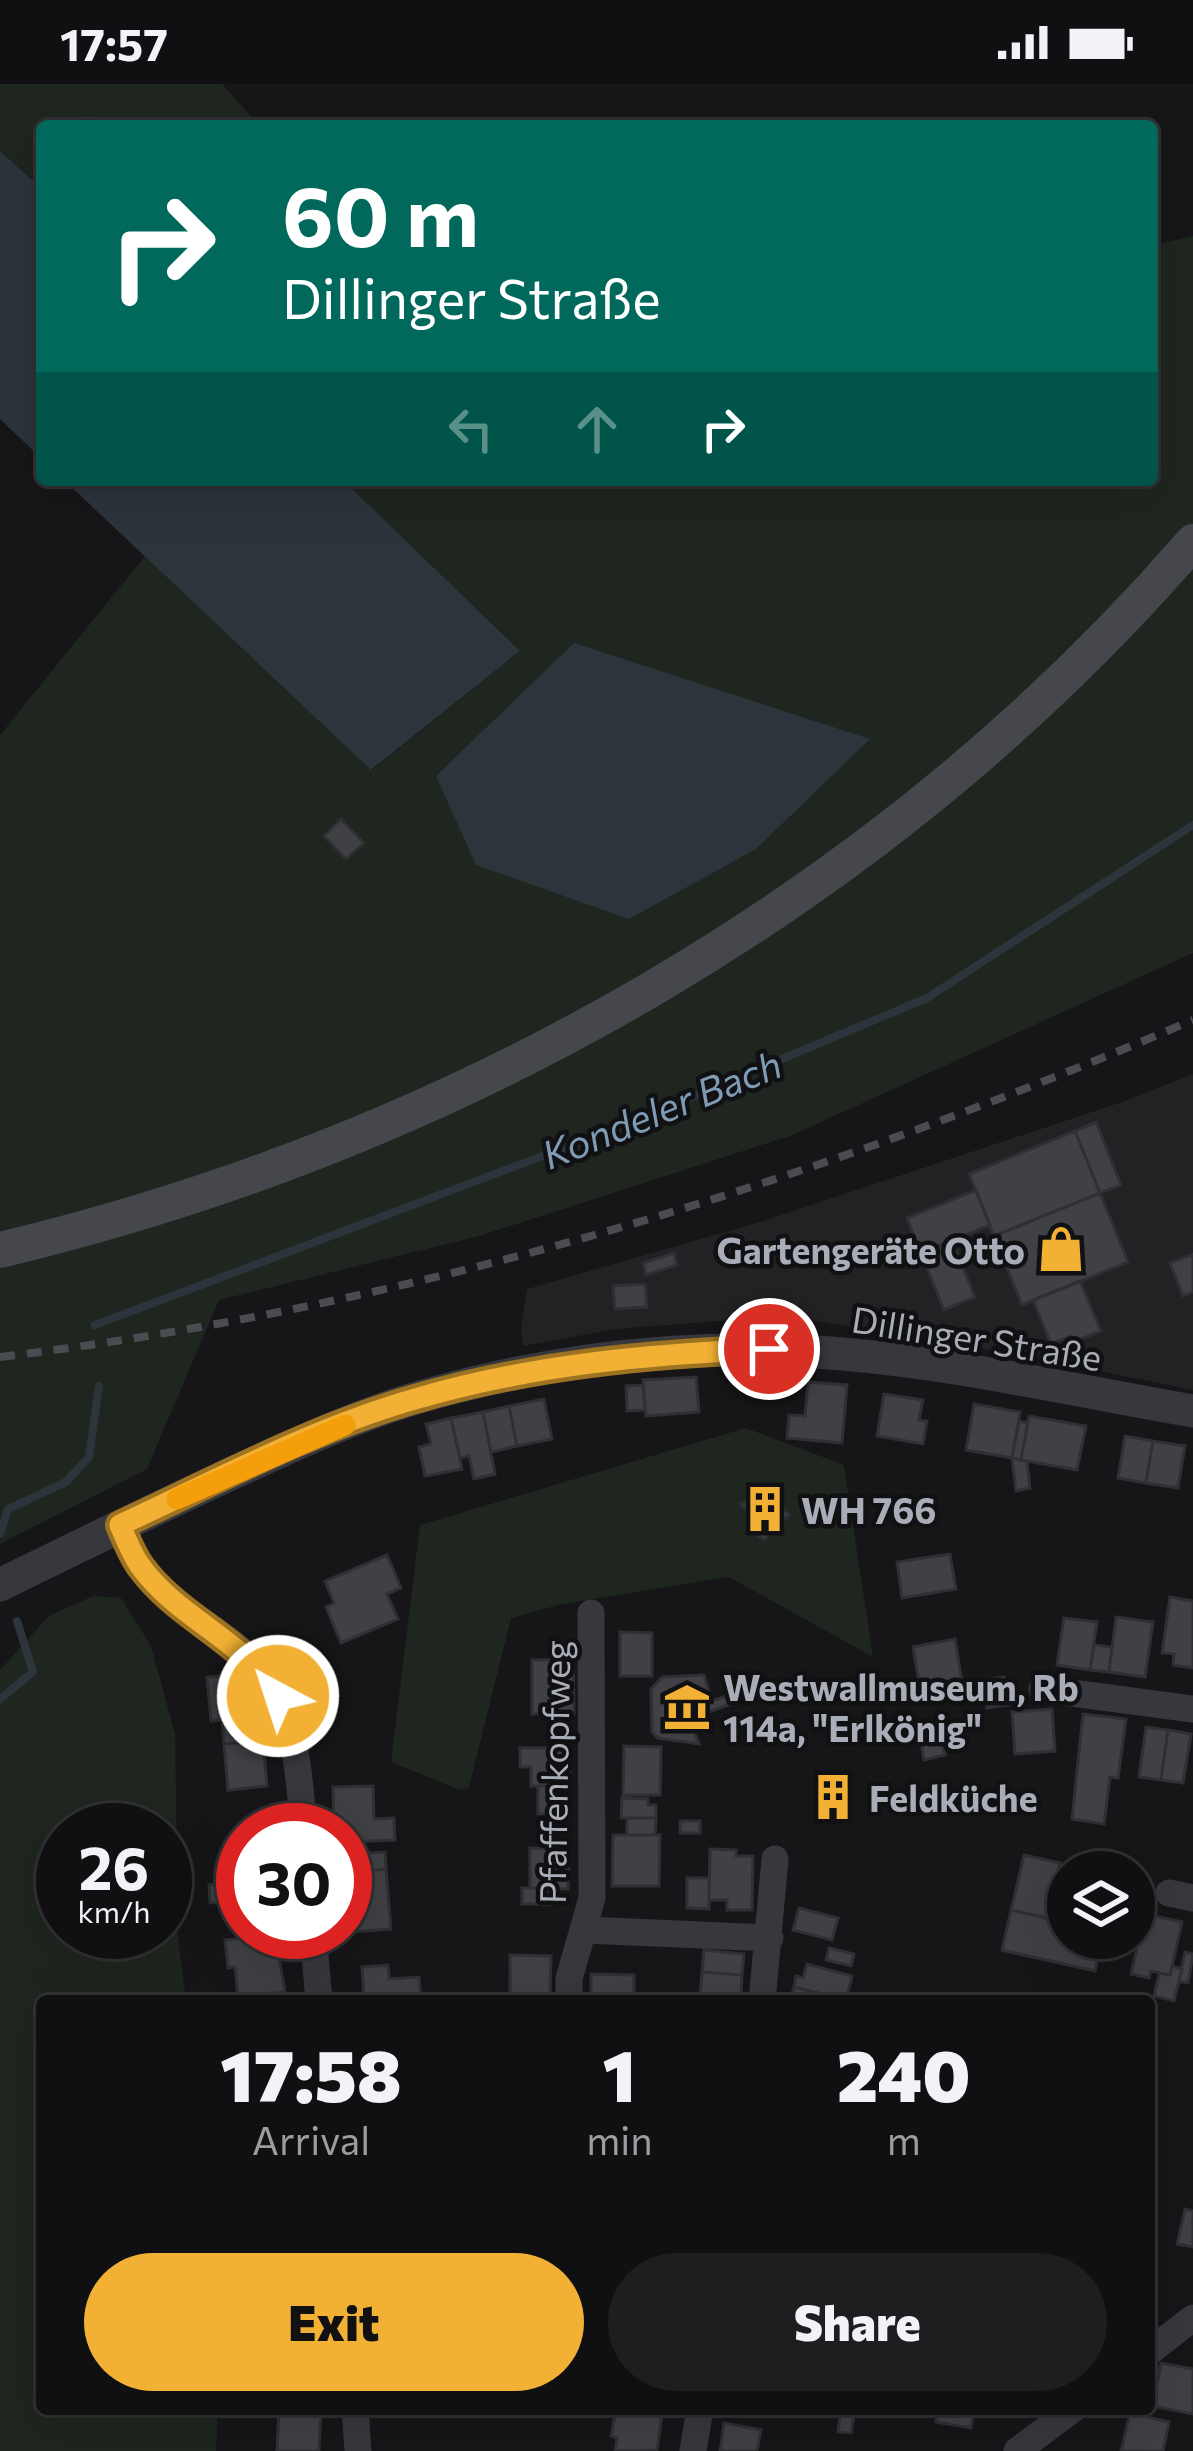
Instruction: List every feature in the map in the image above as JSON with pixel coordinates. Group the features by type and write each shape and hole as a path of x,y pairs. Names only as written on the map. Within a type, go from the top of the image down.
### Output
{"main road":[{"path":"0,1250 212,1192 308,1157 403,1118 529,1057 661,986 879,836 974,758 1066,675 1193,542"}],"street":[{"name":"Dillinger Straße","path":"0,1585 287,1449 411,1400 490,1379 592,1361 769,1349 818,1352 1193,1411"},
{"path":"120,1525 139,1565 155,1583 263,1671 291,1730 300,1803"},
{"name":"Pfaffenkopfweg","path":"569,1995 569,1979 592,1898 591,1613"},
{"path":"1042,1689 1193,1709"},
{"path":"763,1995 775,1859"},
{"name":"Pfaffenkopfweg","path":"585,1930 770,1938"},
{"path":"315,1959 318,1995"},
{"path":"1155,2346 1193,2318"},
{"path":"355,2415 358,2451"},
{"path":"693,2451 699,2415"},
{"path":"1017,2451 1065,2415"}],"shaded area":[{"path":"0,84 222,84 255,120 36,120 36,184 0,151"},
{"path":"0,151 36,184 36,453 0,419"},
{"path":"1193,236 1193,953 790,1136 479,1236 219,1300 147,1469 0,1544 0,735 145,556 372,770 520,651 349,486 1158,486 1158,244"},
{"path":"70,486 349,486 520,651 371,770"},
{"path":"574,643 870,739 756,849 629,919 476,865 436,776"},
{"path":"1193,1074 1193,1390 815,1321 719,1321 616,1329 523,1346 527,1289 760,1222"},
{"path":"746,1428 844,1465 873,1657 729,1577 562,1604 511,1618 469,1788 460,1790 391,1762 420,1525"},
{"path":"93,1596 121,1598 151,1646 175,1734 176,1803 36,1803 36,1959 181,1959 185,1995 36,1995 36,2415 218,2415 216,2451 0,2451 0,1670 49,1616"}],"building":[{"path":"341,819 364,843 346,859 324,836"},
{"path":"1096,1122 1121,1185 1100,1193 1075,1131"},
{"path":"1075,1131 1100,1193 994,1236 969,1174"},
{"path":"976,1190 990,1225 921,1253 907,1218"},
{"name":"Gartengeräte Otto","path":"1100,1193 1128,1262 1022,1305 994,1236"},
{"path":"952,1241 975,1297 944,1310 921,1253"},
{"path":"674,1253 677,1265 646,1275 643,1263"},
{"path":"1193,1254 1193,1292 1183,1296 1170,1263"},
{"path":"1080,1281 1101,1331 1074,1342 1071,1336 1051,1344 1033,1300"},
{"path":"645,1284 647,1307 615,1309 613,1286"},
{"path":"696,1377 699,1412 646,1416 643,1380"},
{"path":"808,1382 847,1385 842,1443 787,1438 789,1415 805,1416"},
{"path":"643,1385 645,1410 627,1411 626,1386"},
{"path":"884,1394 923,1400 919,1420 927,1421 923,1444 877,1436"},
{"path":"544,1399 552,1439 517,1446 509,1406"},
{"path":"974,1404 1020,1412 1012,1458 966,1450"},
{"path":"509,1406 517,1446 491,1452 483,1412"},
{"path":"483,1412 495,1474 474,1479 469,1456 460,1458 451,1418"},
{"path":"1029,1416 1086,1426 1077,1470 1021,1460"},
{"path":"451,1418 462,1469 425,1476 419,1447 431,1444 426,1424"},
{"path":"1019,1421 1028,1423 1021,1460 1012,1458"},
{"path":"1125,1436 1153,1441 1146,1483 1118,1478"},
{"path":"1153,1441 1185,1446 1178,1488 1146,1483"},
{"path":"1012,1458 1027,1461 1030,1488 1016,1491"},
{"name":"WH 766","path":"766,1484 789,1515 764,1540 752,1531 757,1524 741,1504"},
{"path":"950,1554 956,1589 902,1598 897,1562"},
{"path":"387,1555 401,1588 387,1594 398,1619 341,1643 326,1607 334,1603 325,1581"},
{"path":"1170,1597 1193,1601 1193,1668 1173,1665 1174,1654 1162,1653"},
{"path":"1116,1617 1153,1622 1145,1677 1109,1672"},
{"path":"1064,1618 1097,1622 1090,1670 1057,1665"},
{"path":"620,1632 652,1633 652,1676 620,1676"},
{"path":"955,1639 962,1682 920,1689 913,1647"},
{"path":"1094,1645 1112,1647 1109,1672 1090,1670"},
{"path":"573,1659 574,1713 532,1714 532,1660"},
{"path":"239,1674 242,1718 211,1721 207,1677"},
{"name":"Westwallmuseum, Rb 114a, \"Erlkönig\"","path":"704,1675 712,1701 740,1691 742,1700 706,1713 694,1732 699,1744 658,1738 652,1732 651,1689 662,1677"},
{"path":"1004,1677 1008,1705 987,1708 983,1680"},
{"path":"1052,1709 1055,1751 1015,1754 1012,1712"},
{"path":"1083,1714 1126,1719 1118,1778 1110,1777 1104,1824 1072,1819"},
{"path":"262,1716 263,1740 224,1744 222,1720"},
{"path":"1146,1727 1168,1730 1161,1780 1139,1777"},
{"path":"1168,1730 1191,1734 1183,1783 1161,1780"},
{"path":"940,1733 945,1755 924,1760 920,1737"},
{"path":"263,1740 267,1786 228,1790 224,1744"},
{"path":"624,1746 661,1747 660,1795 623,1795"},
{"path":"520,1748 570,1748 570,1786 531,1786 531,1767 520,1767"},
{"name":"Feldküche","path":"828,1781 846,1787 838,1813 820,1807"},
{"path":"373,1786 374,1819 394,1818 395,1840 372,1841 372,1803 333,1803 333,1787"},
{"path":"538,1786 565,1786 565,1813 538,1814"},
{"path":"622,1798 648,1799 648,1805 656,1805 656,1818 621,1818"},
{"path":"627,1818 656,1818 655,1835 627,1835"},
{"path":"680,1821 700,1821 700,1833 680,1833"},
{"path":"613,1835 660,1835 659,1886 612,1886"},
{"path":"530,1848 569,1849 568,1889 530,1888"},
{"path":"710,1849 753,1856 752,1910 727,1910 727,1900 709,1900"},
{"path":"385,1852 386,1869 372,1870 372,1853"},
{"path":"1024,1855 1047,1860 1047,1918 1011,1910"},
{"path":"386,1869 391,1929 372,1930 372,1870"},
{"path":"687,1878 709,1878 709,1909 687,1908"},
{"path":"209,1885 216,1885 216,1903 210,1903"},
{"path":"522,1888 553,1888 552,1904 522,1904"},
{"path":"799,1908 838,1918 832,1940 793,1930"},
{"path":"1011,1910 1047,1918 1047,1959 1098,1959 1095,1971 1002,1950"},
{"path":"1155,1916 1182,1922 1170,1975 1131,1974 1134,1959 1155,1959"},
{"path":"829,1948 854,1954 851,1966 826,1960"},
{"path":"704,1950 744,1954 742,1975 702,1972"},
{"path":"1185,1952 1193,1954 1188,1983 1179,1981"},
{"path":"510,1955 551,1956 550,1995 510,1995"},
{"path":"227,1959 279,1959 285,1992 238,1995 235,1967 228,1968"},
{"path":"807,1964 852,1976 847,1995 794,1987 796,1976 803,1978"},
{"path":"388,1965 389,1979 419,1977 420,1995 364,1995 362,1967"},
{"path":"1172,1966 1182,1969 1174,2001 1154,1995 1159,1973 1170,1975"},
{"path":"702,1972 742,1975 741,1995 700,1993"},
{"path":"591,1974 634,1975 634,1995 591,1995"},
{"path":"794,1987 827,1995 792,1995"},
{"path":"1185,2209 1193,2211 1193,2247 1177,2244"},
{"path":"1161,2363 1193,2369 1193,2414 1155,2406"},
{"path":"279,2415 321,2415 319,2451 277,2451"},
{"path":"615,2415 662,2415 657,2450 615,2451 617,2438 611,2436"},
{"path":"840,2415 854,2415 851,2433 838,2432"},
{"path":"924,2415 973,2415 971,2428 936,2422 937,2417"},
{"path":"1130,2415 1169,2422 1163,2451 1121,2451"},
{"path":"724,2423 761,2430 757,2451 720,2451"}],"waterway":[{"name":"Kondeler Bach","path":"95,1325 630,1123 927,998 1193,825"},
{"name":"Kondeler Bach","path":"0,1534 8,1509 66,1482 89,1457 99,1386"},
{"name":"Kondeler Bach","path":"0,1699 33,1672 17,1621"}],"railway":[{"path":"0,1357 307,1306 608,1231 904,1134 1193,1020"}],"slow traffic":[{"path":"177,1499 345,1425"}],"place":[{"name":"Gartengeräte Otto","path":"1061,1249"},
{"name":"WH 766","path":"765,1509"},
{"name":"Westwallmuseum, Rb 114a, \"Erlkönig\"","path":"687,1707"},
{"name":"Feldküche","path":"833,1797"}],"route":[{"path":"278,1696 263,1671 155,1583 139,1565 120,1525 411,1400 490,1379 592,1361 769,1349"}]}
